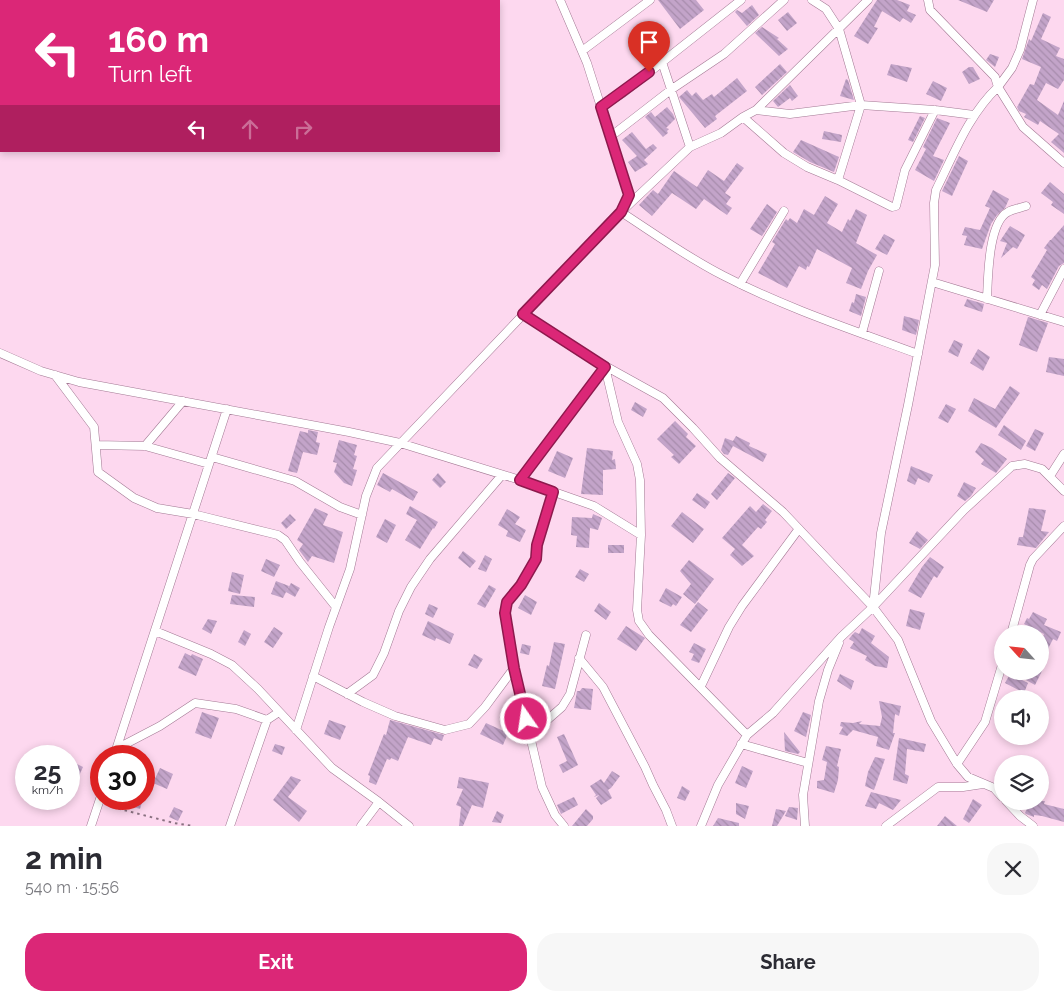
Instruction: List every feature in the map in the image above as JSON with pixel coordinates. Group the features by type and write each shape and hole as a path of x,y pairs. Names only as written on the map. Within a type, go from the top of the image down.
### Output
{"street":[{"path":"560,0 582,51 629,195 621,212"},
{"path":"582,51 650,0"},
{"path":"601,107 622,93 741,0"},
{"path":"610,137 672,89 724,54 784,0"},
{"path":"812,0 826,9 839,29 862,105 838,180"},
{"path":"296,730 350,570 366,496 377,468 621,212 690,147 721,133 756,110 868,0"},
{"path":"928,0 930,10 995,77 998,87 1023,127 1064,163"},
{"path":"873,607 882,533 935,265 934,203 936,190 974,115 1012,68 1020,50 1034,0"},
{"path":"662,62 690,147"},
{"path":"756,110 790,114 862,105 935,110 974,115"},
{"path":"743,117 784,153 807,167 838,180 892,208 896,206 905,170 935,110"},
{"path":"987,299 991,247 999,222 1006,213 1026,206"},
{"path":"621,212 695,260 779,303 918,354"},
{"path":"740,284 784,212"},
{"path":"1040,315 1064,269"},
{"path":"862,333 879,271"},
{"path":"932,282 1064,322"},
{"path":"523,314 605,367 663,398 720,458 783,512 873,607 898,640 931,721 957,764 968,777 994,788"},
{"path":"0,352 42,371 79,382 400,443 520,480 594,506 641,534"},
{"path":"520,480 605,367"},
{"path":"605,367 618,422 636,464 640,480 641,534 637,610 639,621 649,635 747,735"},
{"path":"55,375 94,427 98,472 134,498 157,508 193,514 278,535 285,540 336,607"},
{"path":"145,446 183,401"},
{"path":"118,745 227,409"},
{"path":"96,444 145,446 295,480 340,507 362,515"},
{"path":"1050,476 1064,454"},
{"path":"700,826 718,786 747,735 773,713 841,637 873,607 964,510 1012,466 1025,464 1042,469 1064,491"},
{"path":"347,694 373,675 384,653 398,612 411,586 430,559 502,475"},
{"path":"553,492 537,545 536,559 521,585 507,602 505,613 514,668 542,787 554,815 564,826"},
{"path":"1014,625 1033,558 1064,526"},
{"path":"701,686 729,627 798,530"},
{"path":"155,631 211,654 232,665 332,768 409,826"},
{"path":"530,735 562,707 570,694 586,635"},
{"path":"805,826 802,795 808,763 823,685 841,637"},
{"path":"579,658 603,687 645,767 672,826"},
{"path":"313,676 395,716 445,730 469,724 514,668"},
{"path":"957,764 985,722 998,680"},
{"path":"128,745 195,703 236,709 267,720"},
{"path":"230,826 267,720 279,712"},
{"path":"741,744 808,763"},
{"path":"886,826 938,787 963,787 985,784"},
{"path":"361,826 379,802"},
{"path":"91,826 96,810"},
{"path":"1014,810 1033,826"}],"path":[{"path":"127,810 174,823 193,826"}],"building":[{"path":"658,0 696,0 704,10 680,29"},
{"path":"877,0 897,0 910,5 907,11 916,15 911,23 903,18 900,22 882,11 874,27 878,28 868,44 854,36"},
{"path":"958,0 994,0 987,12"},
{"path":"752,5 759,15 747,26 735,12 737,10 742,13"},
{"path":"788,12 797,23 787,31 778,20"},
{"path":"1043,13 1051,17 1041,39 1060,48 1056,56 1064,59 1064,80 1058,89 1046,83 1037,100 1058,115 1064,101 1064,153 1051,142 1059,134 1040,121 1038,125 1024,117 1026,114 1019,111 1017,107 1030,84 1034,85 1041,67 1022,59 1029,39 1031,41"},
{"path":"762,27 779,38 777,39 788,49 779,56 755,33"},
{"path":"990,54 999,57 995,67 986,60"},
{"path":"780,64 787,72 762,95 755,87"},
{"path":"891,64 912,68 907,82 887,75"},
{"path":"969,67 973,67 980,79 969,84 962,72"},
{"path":"737,78 747,91 715,116 717,119 705,128 679,97 687,90 692,96 696,92 703,100 712,94 714,97"},
{"path":"846,79 848,80 854,100 840,96"},
{"path":"933,81 947,88 941,101 926,94"},
{"path":"790,85 798,96 792,101 790,98 778,107 773,101"},
{"path":"667,107 675,119 666,128 669,129 668,133 663,137 645,117 651,112 655,117"},
{"path":"920,116 925,118 913,142 908,140"},
{"path":"937,118 950,123 933,156 944,160 934,181 915,170 926,149 923,147"},
{"path":"824,131 842,135 841,142 822,139"},
{"path":"632,132 646,149 653,144 657,148 644,160 648,164 635,172 628,162 637,156 622,140"},
{"path":"801,140 839,157 834,172 810,162 793,152"},
{"path":"959,156 968,161 952,196 942,191"},
{"path":"737,163 744,168 725,193 731,197 726,204 732,208 727,215 704,199 696,209 672,193 652,216 639,205 653,190 658,194 674,171 697,187 708,170 724,181"},
{"path":"1050,182 1064,194 1064,214 1051,205 1053,202 1041,193"},
{"path":"993,190 1009,199 1005,208 991,224 982,249 964,245 967,236 962,235 965,227 980,230 990,208 985,206"},
{"path":"825,196 838,204 827,223 842,232 848,219 850,221 856,209 867,215 856,243 877,255 861,289 846,283 852,268 817,249 809,267 807,266 806,270 799,266 787,288 758,273 775,244 772,242 786,219 788,221 790,218 797,223 804,209 814,215"},
{"path":"767,204 777,212 762,236 750,229"},
{"path":"1064,225 1064,263 1059,266 1047,289 1042,285 1039,290 1032,285 1035,280 1031,277 1047,250 1044,248"},
{"path":"1010,226 1025,235 1017,249 1013,247 1001,258 1007,243 1000,241"},
{"path":"884,234 895,240 887,255 875,249"},
{"path":"856,294 866,297 861,316 849,311 852,302 854,303"},
{"path":"967,299 984,304 982,312 964,306"},
{"path":"904,316 919,320 916,335 902,330"},
{"path":"1028,317 1048,323 1037,352 1019,345"},
{"path":"954,340 963,344 958,357 948,352"},
{"path":"978,349 990,357 983,371 970,363"},
{"path":"1049,357 1064,359 1064,376 1046,372"},
{"path":"1010,386 1020,393 996,428 968,411 974,398 995,409"},
{"path":"635,402 647,409 643,417 631,410"},
{"path":"946,404 956,409 948,423 938,418"},
{"path":"675,421 688,434 686,437 696,446 679,464 671,457 674,455 657,439"},
{"path":"1004,425 1026,441 1021,450 998,435"},
{"path":"1035,429 1044,433 1035,451 1026,446"},
{"path":"308,430 318,432 316,442 320,443 317,455 303,452 297,473 288,471 300,431 308,433"},
{"path":"736,436 750,443 749,446 767,454 763,462 733,446 728,455 724,454 721,450 725,438 733,441"},
{"path":"339,440 357,445 354,455 357,456 353,469 357,470 352,486 344,483 334,472 337,463 333,462"},
{"path":"981,443 992,448 1007,459 996,473 981,464 984,460 975,452"},
{"path":"587,448 613,451 612,460 615,459 616,469 603,470 603,495 581,494"},
{"path":"557,451 573,458 565,478 548,471"},
{"path":"911,466 933,475 929,483 918,478 915,485 907,481"},
{"path":"383,473 418,492 413,501 392,489 390,492 377,485"},
{"path":"438,473 446,482 440,488 432,480"},
{"path":"728,473 735,478 717,500 711,494"},
{"path":"964,482 976,488 965,501 957,496"},
{"path":"697,493 710,502 705,509 692,500"},
{"path":"763,504 772,511 761,529 758,527 742,545 754,556 742,566 730,555 735,549 722,538 750,506 756,512"},
{"path":"410,506 438,522 420,549 405,540 417,520 406,514"},
{"path":"315,508 328,514 323,525 343,532 334,563 312,556 308,562 299,550 303,544 297,540"},
{"path":"1029,508 1046,510 1041,531 1049,532 1036,548 1017,545 1019,537 1023,537"},
{"path":"507,509 520,517 515,524 526,530 520,542 506,536 508,531 498,525"},
{"path":"682,512 704,529 693,543 671,526"},
{"path":"290,514 296,520 286,529 281,523"},
{"path":"593,514 602,518 598,530 590,528 589,548 576,547 577,536 571,535 572,517 592,518"},
{"path":"385,519 396,525 387,543 376,537"},
{"path":"917,531 928,540 920,549 909,543"},
{"path":"608,545 624,545 624,553 608,553"},
{"path":"463,551 476,561 470,568 458,558"},
{"path":"485,555 492,559 486,572 478,569"},
{"path":"930,557 944,567 937,578 934,576 921,598 908,591"},
{"path":"266,559 280,565 274,577 261,571"},
{"path":"689,560 714,579 695,604 683,594 691,584 680,571"},
{"path":"580,569 589,574 584,582 575,577"},
{"path":"232,572 244,575 240,594 228,591"},
{"path":"276,581 289,586 283,598 271,594"},
{"path":"291,583 300,588 295,597 286,592"},
{"path":"489,585 496,589 485,608 477,604"},
{"path":"666,588 682,597 676,606 673,604 671,607 659,601"},
{"path":"232,595 255,597 254,607 230,604"},
{"path":"525,595 537,602 531,615 518,608"},
{"path":"698,602 708,610 691,632 680,625"},
{"path":"599,603 611,612 606,620 594,611"},
{"path":"429,604 438,608 433,618 425,614"},
{"path":"910,609 925,613 920,630 906,626"},
{"path":"1033,612 1047,619 1044,625 1024,624 1027,618 1029,619"},
{"path":"208,619 217,621 211,634 202,629"},
{"path":"428,621 454,634 450,644 436,638 435,641 422,635"},
{"path":"626,626 645,638 636,651 617,639"},
{"path":"274,627 283,633 273,648 264,642"},
{"path":"1049,627 1061,632 1057,641 1053,639 1049,647"},
{"path":"862,628 875,636 871,643 889,657 887,668 875,666 865,660 867,656 850,648 854,642 849,639 855,632 859,634"},
{"path":"244,630 251,634 245,646 238,642"},
{"path":"554,642 565,644 555,689 542,686"},
{"path":"694,643 706,649 699,663 691,660 694,654 689,652"},
{"path":"522,644 531,646 529,655 520,653"},
{"path":"185,653 203,659 196,676 178,668"},
{"path":"474,654 483,659 477,669 468,665"},
{"path":"840,674 854,681 851,690 837,681"},
{"path":"1007,680 1022,680 1028,683 1025,690 1018,690 1005,683"},
{"path":"1026,680 1038,680 1035,685"},
{"path":"582,688 593,689 591,710 574,708 577,691 580,691"},
{"path":"879,701 901,706 899,716 895,714 893,733 895,733 889,750 876,746 878,737 853,730 847,736 839,734 843,727 840,726 841,722 853,723 862,721 859,724 880,726 882,717"},
{"path":"202,712 219,718 211,739 195,733"},
{"path":"803,712 811,715 806,737 794,731"},
{"path":"329,720 346,726 340,740 324,734"},
{"path":"390,720 444,735 442,741 434,738 431,745 408,737 398,761 391,758 390,760 387,759 376,785 369,782 370,776 368,775 384,734 386,735"},
{"path":"486,723 508,733 503,745 480,734"},
{"path":"784,732 800,752 798,754 785,751"},
{"path":"564,734 578,765 563,773 559,765 567,761 557,737"},
{"path":"899,738 926,744 924,752 907,749 905,774 909,776 907,784 893,780"},
{"path":"275,744 285,747 282,755 272,751"},
{"path":"826,746 841,749 837,766 839,767 838,780 834,793 817,788 817,781 824,780 827,762 822,760"},
{"path":"875,757 885,759 874,790 865,786 868,772"},
{"path":"742,766 753,771 746,788 735,783"},
{"path":"160,768 173,774 167,789 155,784 155,779"},
{"path":"612,771 620,776 608,790 612,798 601,805 596,798 599,795 594,797 596,795 590,786 601,779 604,783"},
{"path":"291,776 301,780 288,797 307,811 299,822 273,800"},
{"path":"459,777 489,783 483,808 472,805 463,826 459,826 461,807 456,805 463,789 457,788"},
{"path":"682,786 690,791 685,801 677,798"},
{"path":"871,792 901,800 893,810 879,803 876,809 865,806"},
{"path":"574,797 578,805 561,814 557,805"},
{"path":"973,799 982,805 969,823 963,819"},
{"path":"736,803 749,806 745,819 736,814"},
{"path":"1049,805 1064,809 1064,822 1042,816 1034,815 1034,817 1025,813 1026,810 1049,810"},
{"path":"174,807 183,811 178,821 169,817"},
{"path":"789,807 798,808 797,820 785,816"},
{"path":"586,809 593,816 593,819 587,826 572,826"},
{"path":"776,809 786,811 777,826 772,826"},
{"path":"497,811 504,815 501,823 492,822"},
{"path":"945,816 957,826 937,826"},
{"path":"718,818 739,823 739,826 713,826"}],"route":[{"path":"526,719 514,668 505,613 507,602 521,585 536,559 537,545 553,492 520,480 605,367 523,314 621,212 629,195 601,107 649,72"}]}
